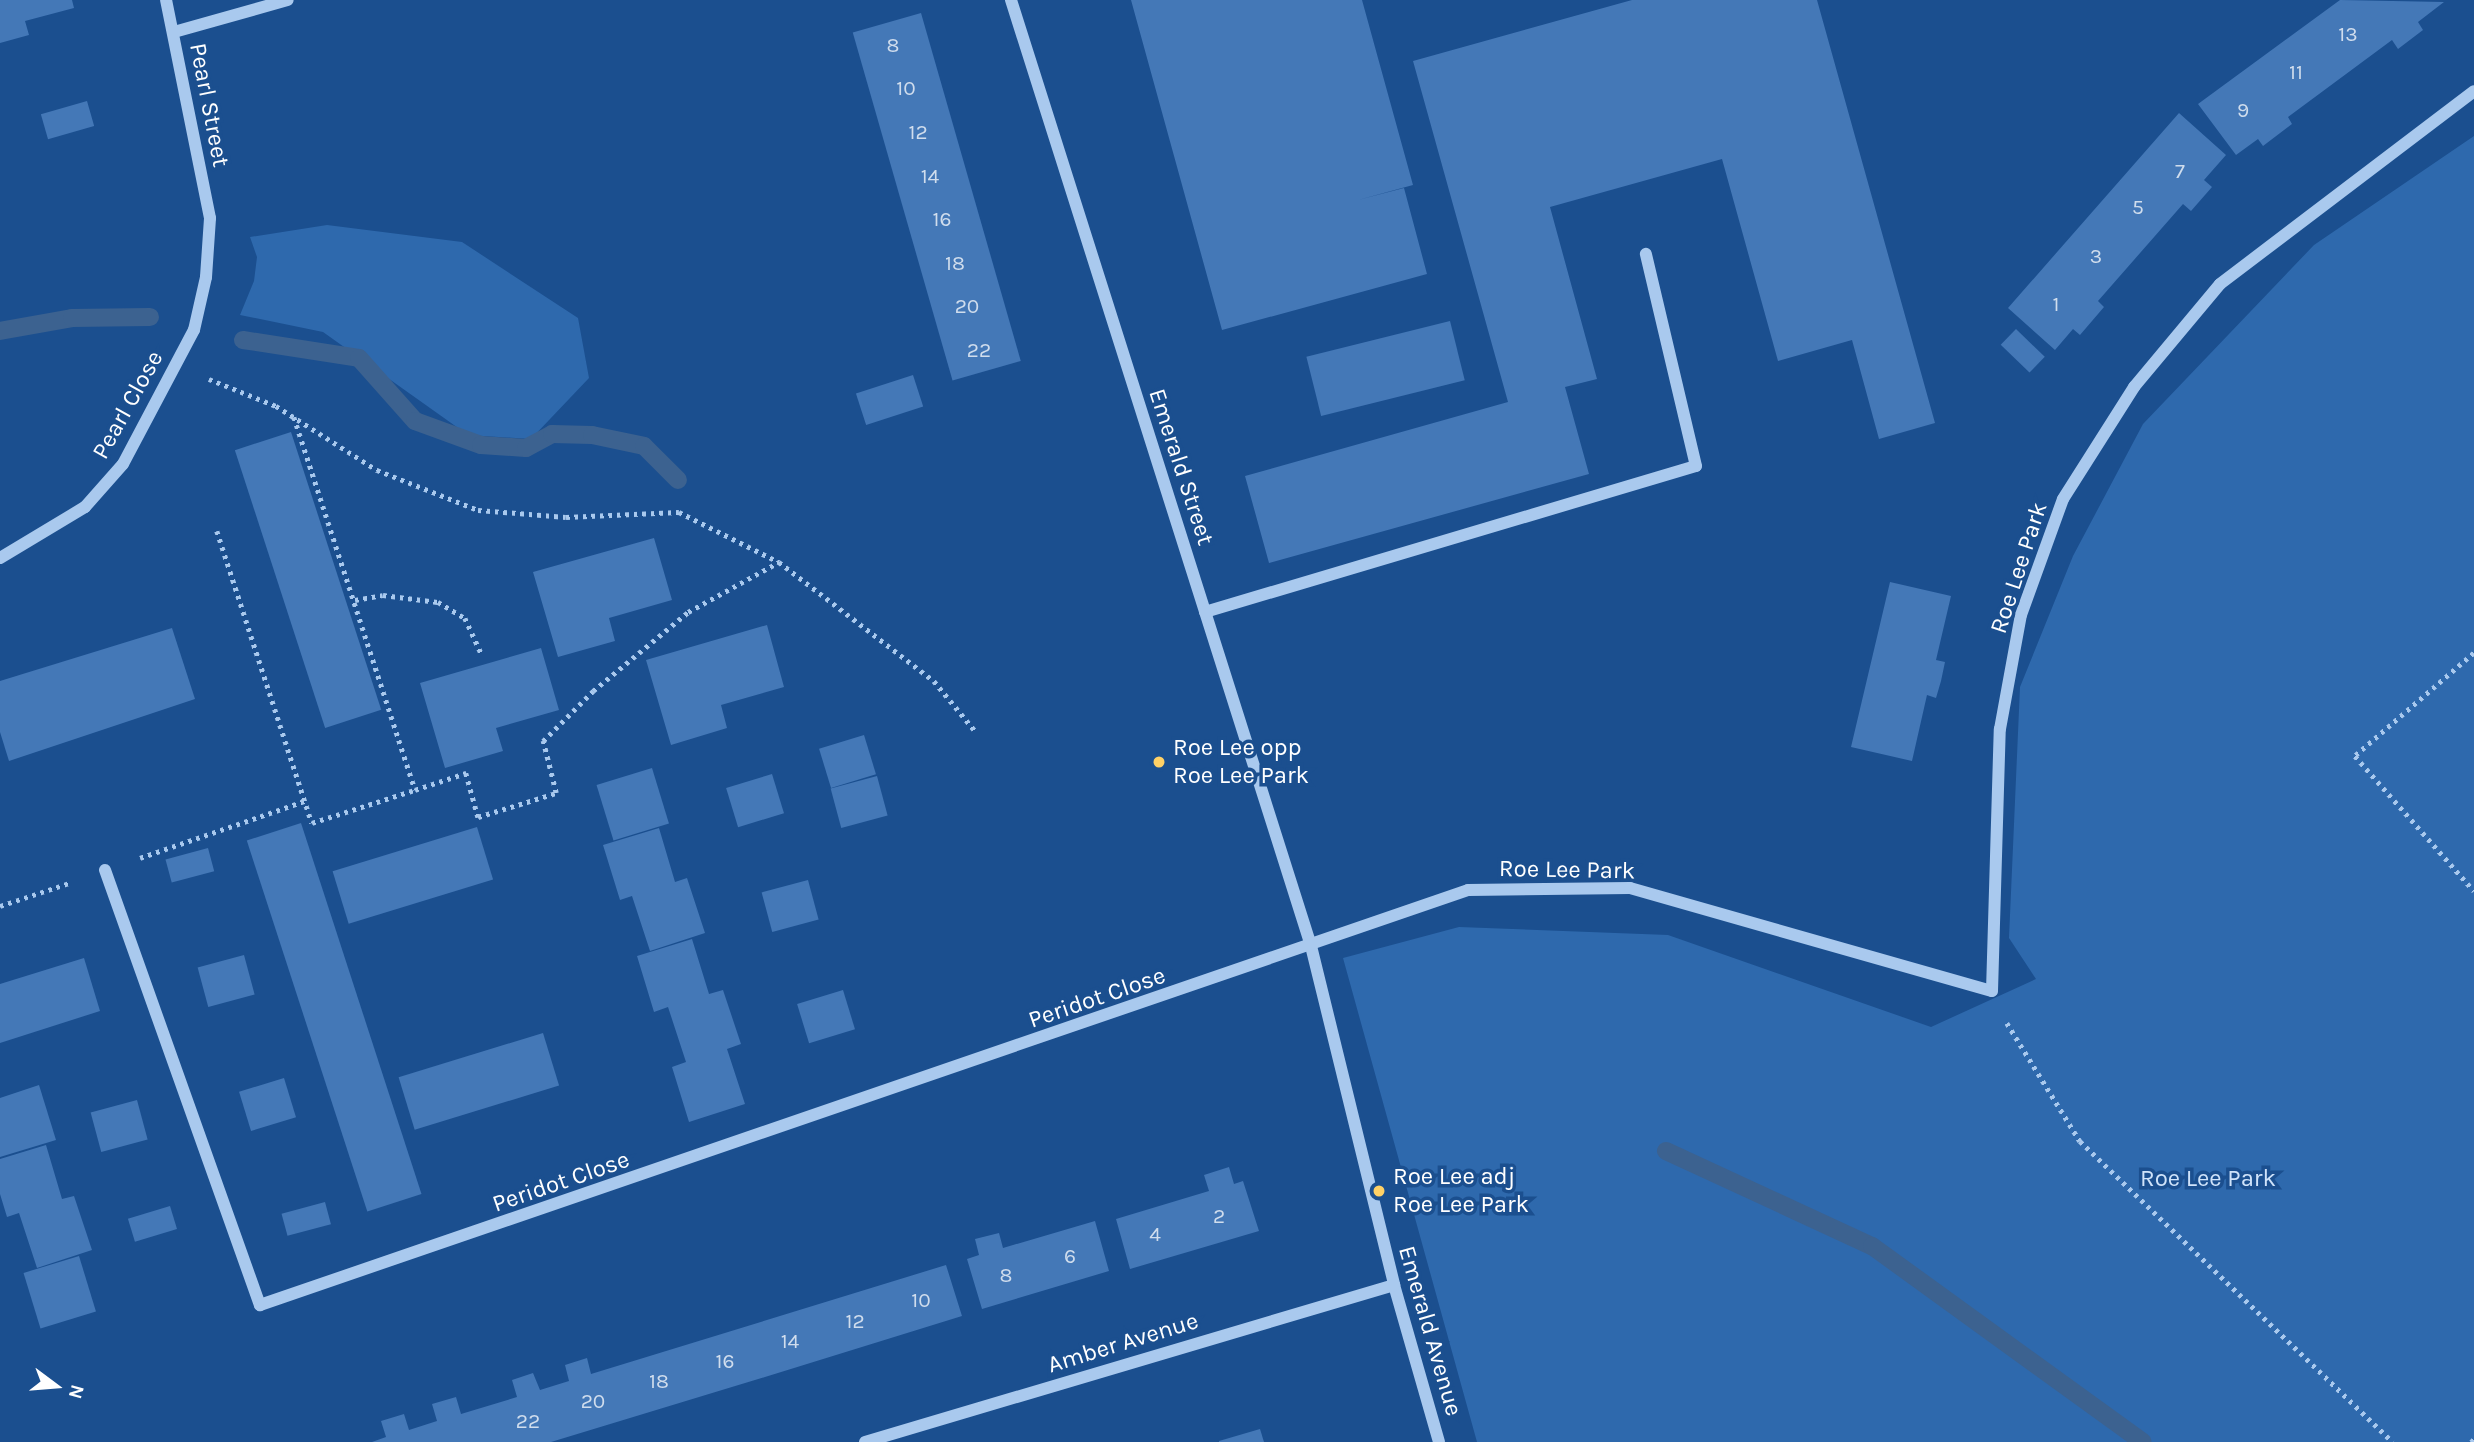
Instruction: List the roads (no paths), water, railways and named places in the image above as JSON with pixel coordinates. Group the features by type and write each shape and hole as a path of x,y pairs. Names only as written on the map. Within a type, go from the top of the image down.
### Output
{"street":[{"name":"Pearl Street","path":"166,0 210,218"},
{"path":"174,32 288,0"},
{"name":"Emerald Street","path":"1011,0 1311,946"},
{"name":"Roe Lee Park","path":"1311,946 1468,890 1630,888 1992,991 2000,729 2021,615 2063,499 2134,387 2220,285 2474,91"},
{"name":"Pearl Close","path":"0,558 85,507 123,464 175,366 197,317 206,277 210,218"},
{"path":"1205,612 1696,466 1646,254"},
{"name":"Peridot Close","path":"105,870 260,1305 1311,946"},
{"name":"Emerald Avenue","path":"1311,946 1394,1285 1439,1442"},
{"name":"Amber Avenue","path":"865,1442 1394,1285"}],"waterway":[{"path":"0,331 72,318 150,317"},
{"path":"243,340 359,358 415,421 481,445 526,448 552,434 592,435 644,446 678,480"},
{"path":"1666,1151 1872,1246 2143,1442"}],"place":[{"name":"Roe Lee opp Roe Lee Park","path":"1159,762"},
{"name":"Roe Lee adj Roe Lee Park","path":"1379,1191"}]}
